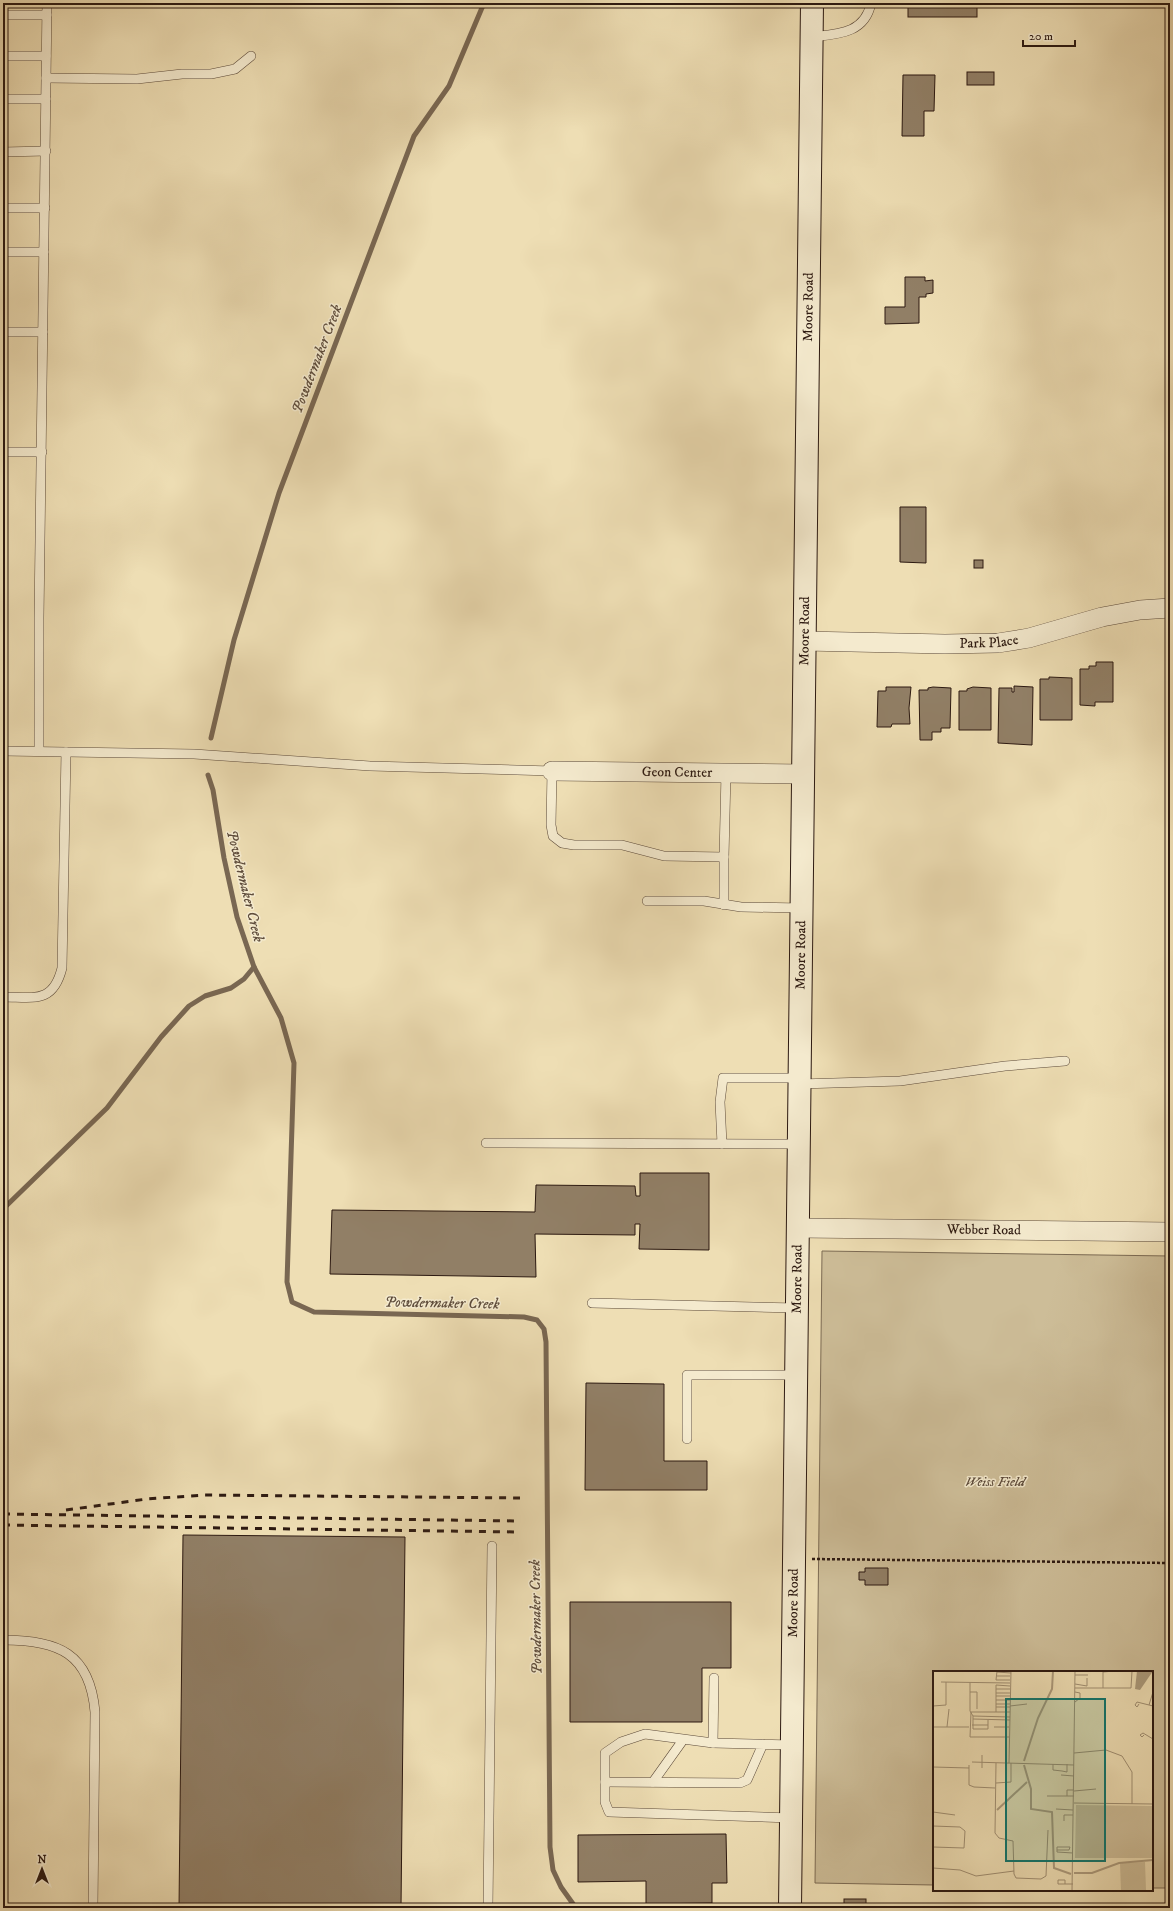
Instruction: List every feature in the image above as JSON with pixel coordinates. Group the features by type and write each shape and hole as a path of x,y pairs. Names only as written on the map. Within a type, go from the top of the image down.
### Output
{"street":[{"name":"Moore Road","path":"790,1908 812,3"},
{"name":"Park Place","path":"804,641 945,644 998,643 1029,638 1102,617 1140,610 1170,608"},
{"name":"Geon Center","path":"552,771 802,774"},
{"name":"Webber Road","path":"798,1228 1170,1232"}],"lane":[{"path":"39,751 47,3"},
{"path":"811,37 844,33 859,25 869,13 871,3"},
{"path":"3,15 47,15"},
{"path":"3,56 46,56"},
{"path":"46,78 137,79 182,74 211,74 235,69 252,56"},
{"path":"3,99 46,99"},
{"path":"3,152 46,151"},
{"path":"3,208 45,208"},
{"path":"3,252 44,252"},
{"path":"3,332 43,332"},
{"path":"3,452 42,452"},
{"path":"3,751 224,755 370,766 552,771 551,824 554,836 562,843 574,845 622,845 664,856 724,856"},
{"path":"3,997 38,997 51,992 58,983 62,968 66,752"},
{"path":"724,905 726,773"},
{"path":"647,901 704,901 741,907 801,908"},
{"path":"722,1144 720,1102 723,1078 800,1081 900,1081 1004,1066 1065,1061"},
{"path":"486,1143 799,1144"},
{"path":"592,1303 797,1308"},
{"path":"687,1439 687,1375 796,1375"},
{"path":"488,1908 492,1546"},
{"path":"3,1640 38,1642 59,1648 82,1667 91,1687 96,1712 93,1908"},
{"path":"713,1743 714,1678"},
{"path":"791,1818 609,1812 605,1802 605,1753 621,1742 645,1734 713,1743 792,1745"},
{"path":"653,1782 683,1740"},
{"path":"605,1782 740,1783 747,1780 763,1744"}],"path":[{"path":"794,1558 1170,1563"}],"green space":[{"name":"Weiss Field","path":"822,1251 1170,1256 1170,1888 1153,1888 1153,1671 933,1671 933,1885 815,1883"}],"building":[{"path":"908,3 977,3 977,17 908,17"},
{"path":"967,72 994,72 994,85 967,85"},
{"path":"903,75 935,75 934,111 924,111 924,136 902,136"},
{"path":"905,277 925,277 925,281 933,280 933,293 926,294 926,297 919,297 919,323 885,324 885,307 905,307"},
{"path":"900,507 926,507 926,563 900,562"},
{"path":"974,560 983,560 983,568 974,568"},
{"path":"1096,662 1113,662 1113,702 1095,702 1095,706 1080,705 1080,669 1089,669 1089,666 1096,666"},
{"path":"1049,677 1072,678 1072,720 1040,720 1040,679 1049,679"},
{"path":"1014,686 1033,687 1032,745 998,743 999,688 1012,688 1012,692 1014,692"},
{"path":"886,687 911,687 909,708 910,724 892,724 891,727 877,727 878,691 886,691"},
{"path":"973,687 991,688 991,730 959,730 959,691 967,691 967,689"},
{"path":"928,688 951,688 950,728 941,728 941,732 932,732 932,740 920,740 919,690 928,690"},
{"path":"640,1173 709,1173 709,1250 639,1249 640,1224 635,1224 635,1235 535,1234 536,1277 330,1274 332,1210 535,1212 536,1185 635,1186 636,1196 640,1196"},
{"path":"586,1383 664,1384 664,1461 707,1461 707,1490 585,1490"},
{"path":"183,1535 405,1537 401,1908 179,1908"},
{"path":"865,1568 888,1568 888,1585 865,1585 865,1580 859,1580 859,1572 865,1572"},
{"path":"570,1602 731,1602 731,1668 702,1668 702,1722 570,1722"},
{"path":"726,1834 727,1883 712,1883 712,1903 646,1904 646,1881 578,1882 578,1835"},
{"path":"844,1899 866,1899 866,1908 844,1908"}],"waterway":[{"name":"Powdermaker Creek","path":"211,738 234,640 279,493 414,136 449,86 484,3"},
{"name":"Powdermaker Creek","path":"208,775 213,790 224,858 237,917 254,967 281,1018 294,1063 287,1282 292,1302 314,1312 524,1317 537,1320 544,1329 546,1342 550,1847 553,1870 561,1887 576,1908"},
{"path":"3,1209 107,1108 161,1037 189,1006 205,996 231,988 244,979 254,967"}],"railway":[{"path":"66,1510 147,1499 204,1495 520,1498"},
{"path":"3,1514 519,1521"},
{"path":"3,1525 518,1532"}]}
